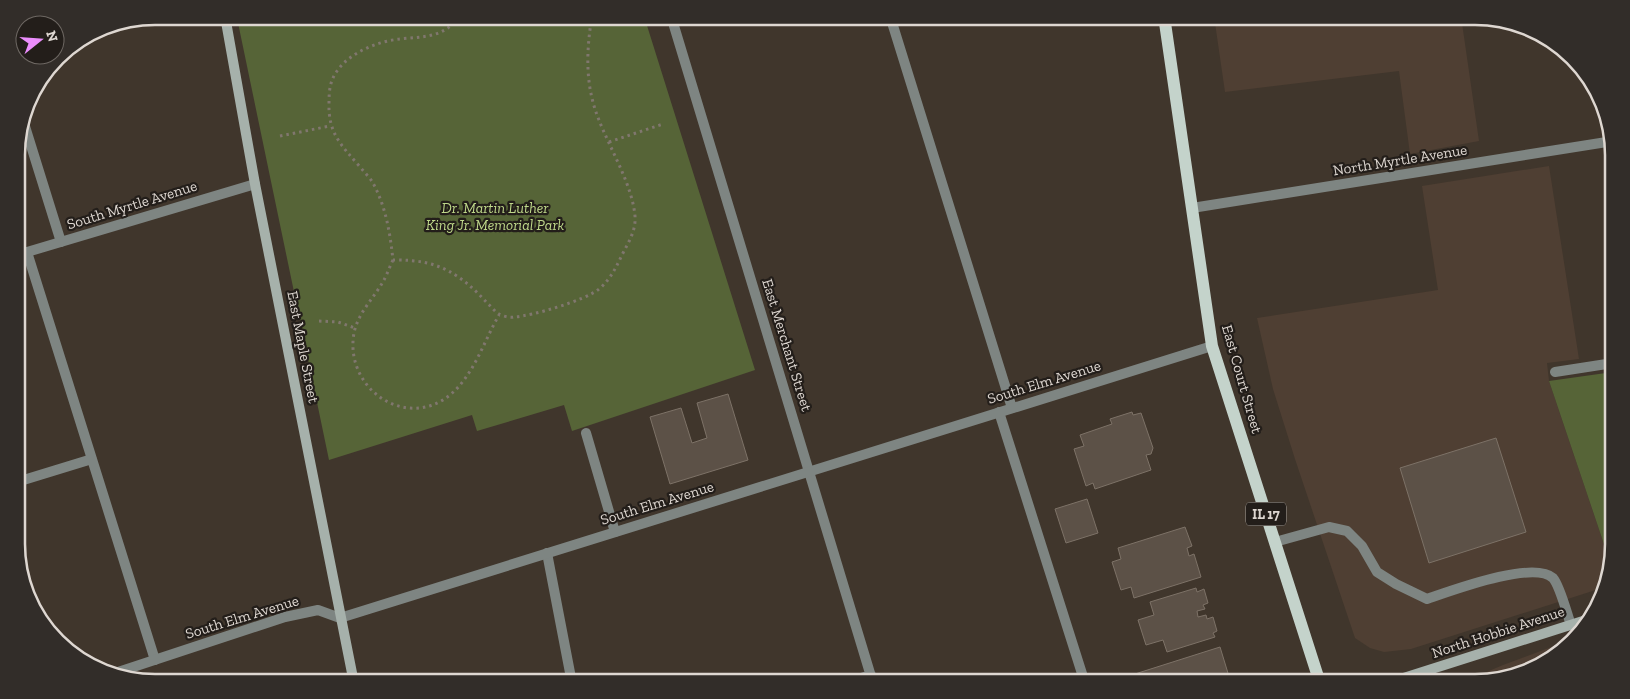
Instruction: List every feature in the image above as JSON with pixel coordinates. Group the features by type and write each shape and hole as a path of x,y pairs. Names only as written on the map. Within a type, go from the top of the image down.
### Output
{"main road":[{"name":"East Maple Street","path":"227,25 255,184 352,674"},
{"name":"East Court Street","path":"1165,25 1212,346 1317,674"},
{"name":"North Hobbie Avenue","path":"1416,674 1578,622"}],"street":[{"name":"East Merchant Street","path":"674,25 870,674"},
{"path":"893,25 1012,408"},
{"path":"27,133 61,242"},
{"name":"North Myrtle Avenue","path":"1192,208 1604,143"},
{"name":"South Myrtle Avenue","path":"27,252 255,184"},
{"path":"27,252 155,660"},
{"name":"South Elm Avenue","path":"123,670 285,617 318,610 340,618 1212,346"},
{"path":"1555,372 1605,365"},
{"path":"999,412 1082,674"},
{"path":"586,433 615,532"},
{"path":"25,480 92,459"},
{"path":"1275,542 1329,528 1347,531 1362,546 1377,572 1396,584 1427,599 1508,575 1539,572 1553,578 1562,597 1570,625"},
{"path":"547,553 570,674"}],"path":[{"path":"450,25 434,35 375,44 338,69 329,86 330,126 339,142 372,182 382,203 389,230 392,260 386,277 355,328 354,354 358,372 368,388 380,398 395,405 410,408 436,404 449,396 467,377 499,315"},
{"path":"392,260 420,260 437,266 457,276 499,315 512,318 584,298 598,290 612,276 633,233 635,217 632,200 599,122 589,84 587,60 591,25"},
{"path":"609,142 663,124"},
{"path":"280,136 330,126"},
{"path":"319,322 338,322 355,328"}],"shaded area":[{"path":"1215,25 1462,25 1479,141 1410,154 1399,71 1225,92"},
{"path":"1549,166 1579,359 1547,363 1549,381 1605,547 1605,553 1603,570 1597,590 1411,649 1384,652 1370,648 1355,638 1273,389 1257,318 1438,290 1422,186"},
{"path":"1556,645 1540,657 1525,664 1501,672 1482,674"}],"green space":[{"name":"Dr. Martin Luther King Jr. Memorial Park","path":"238,25 647,25 755,370 572,431 564,405 477,431 472,415 329,460"},
{"path":"1605,373 1605,547 1549,381"}],"building":[{"path":"728,394 748,460 670,484 650,417 681,408 692,443 707,438 697,403"},
{"path":"1132,412 1133,415 1141,413 1153,448 1151,454 1146,455 1151,470 1095,489 1093,483 1086,486 1074,449 1084,446 1080,435 1112,424 1110,419"},
{"path":"1496,438 1526,532 1429,563 1400,468"},
{"path":"1087,499 1098,533 1066,543 1055,509"},
{"path":"1185,527 1192,546 1187,548 1189,556 1194,554 1201,577 1134,598 1131,587 1121,590 1112,562 1121,559 1118,548"},
{"path":"1196,588 1197,592 1204,589 1208,603 1203,605 1205,609 1197,611 1198,617 1206,615 1207,619 1213,617 1217,631 1213,633 1215,637 1167,652 1163,640 1146,645 1138,620 1154,615 1150,602"},
{"path":"1220,647 1228,674 1135,674"}]}
